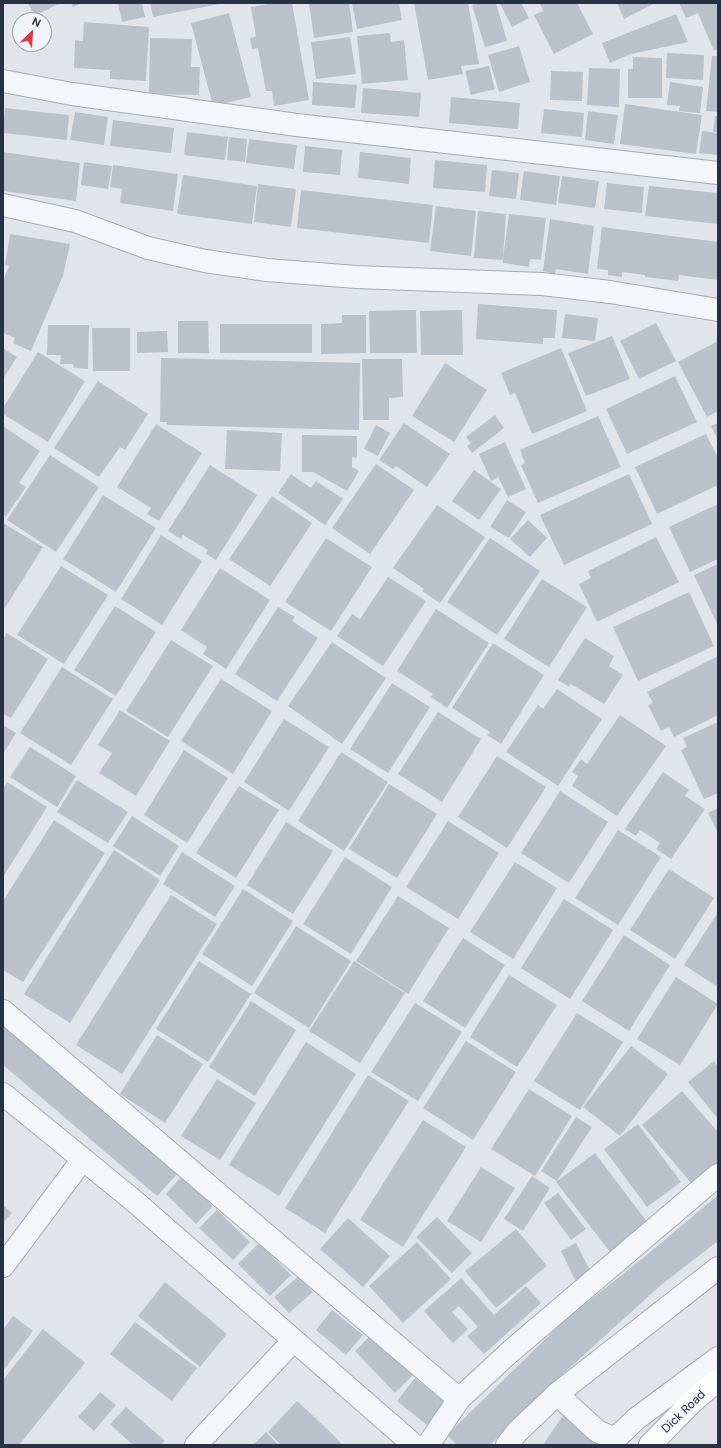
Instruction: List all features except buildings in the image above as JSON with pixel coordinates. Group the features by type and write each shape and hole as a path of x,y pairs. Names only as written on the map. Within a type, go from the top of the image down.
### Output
{"main road":[{"name":"Dick Road","path":"650,1445 692,1402 718,1380"}],"street":[{"path":"3,81 72,94 297,125 718,173"},
{"path":"3,205 75,221 148,248 205,261 267,270 356,277 542,284 610,292 718,310"},
{"path":"3,1010 459,1399"},
{"path":"3,1094 133,1200 414,1445"},
{"path":"3,1266 83,1159"},
{"path":"428,1445 459,1399 511,1351 718,1175"},
{"path":"507,1445 517,1432 557,1394 718,1268"},
{"path":"196,1445 294,1340"},
{"path":"557,1394 597,1431 615,1439 636,1419 718,1358"}]}
